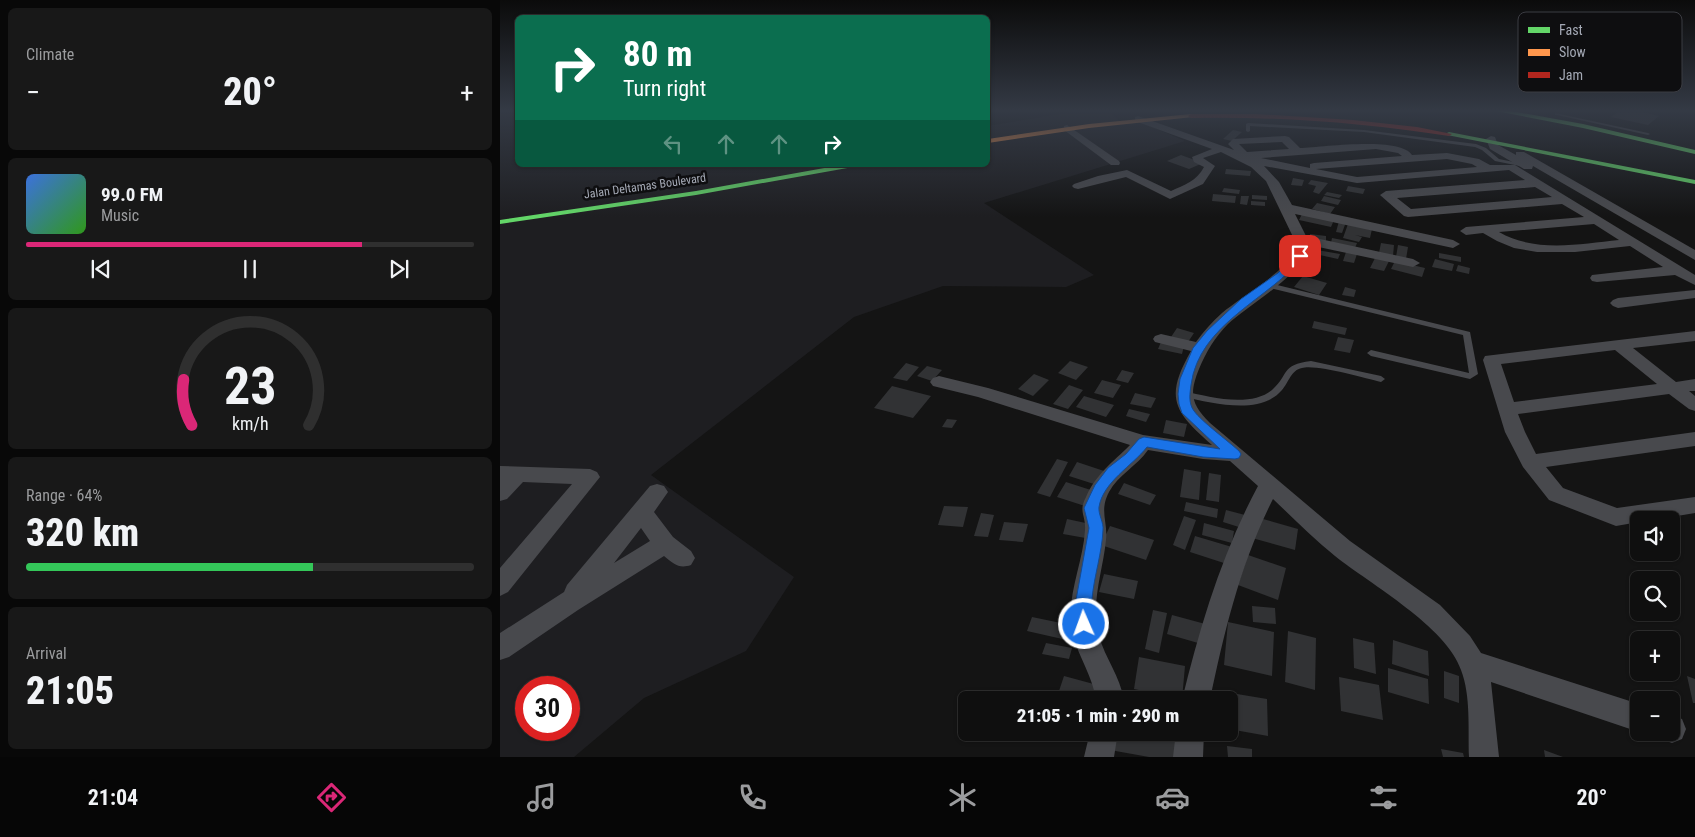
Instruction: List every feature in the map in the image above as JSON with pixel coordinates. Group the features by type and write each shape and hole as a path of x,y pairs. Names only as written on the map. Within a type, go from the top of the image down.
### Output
{"street":[{"path":"1093,146 1115,163"},
{"path":"1215,146 1262,169 1272,182 1286,208 1302,248 1300,256 1268,285 1226,318 1199,348 1186,379 1184,394 1188,413 1342,548 1443,624 1458,640 1473,663 1477,684 1484,757"},
{"path":"1237,146 1244,155 1372,146"},
{"path":"1293,146 1298,152"},
{"path":"1378,146 1401,151 1411,159"},
{"path":"1494,146 1600,217 1632,242 1695,281"},
{"path":"1522,146 1517,147 1515,150 1695,256"},
{"path":"1526,146 1693,184"},
{"path":"1671,146 1695,152"},
{"path":"1170,195 1193,186 1204,178 1210,166 1198,160 1197,157 1221,149"},
{"path":"1252,155 1258,162 1357,180 1511,167 1563,200 1600,217 1695,268"},
{"path":"1287,167 1446,156 1475,161 1488,169"},
{"path":"1317,165 1326,174"},
{"name":"Jalan Deltamas Boulevard","path":"500,222 736,186 842,167"},
{"path":"1078,186 1141,169"},
{"path":"732,172 736,186"},
{"path":"1127,173 1182,202"},
{"path":"1536,183 1386,195 1408,213 1563,200"},
{"path":"500,212 575,199"},
{"path":"1286,208 1453,244"},
{"path":"1466,231 1600,217 1620,212"},
{"path":"1491,229 1497,238 1544,250 1632,242"},
{"path":"1300,239 1413,262"},
{"path":"1598,278 1678,270"},
{"path":"1618,303 1695,294"},
{"path":"1695,336 1491,360 1506,409 1530,462 1556,494 1616,517 1695,505"},
{"path":"1162,339 1199,348"},
{"path":"1618,345 1695,405"},
{"path":"939,382 982,392 1144,442 1203,452 1235,454"},
{"path":"1506,409 1695,385"},
{"path":"1530,462 1695,439"},
{"path":"1109,691 1088,644 1084,624 1084,600 1096,528 1092,508 1105,482 1144,442"},
{"path":"500,493 509,474 590,477 500,585"},
{"path":"1198,691 1216,617 1253,513 1270,484"},
{"path":"569,602 656,492"},
{"path":"500,648 569,602 674,551 641,511"},
{"path":"1473,663 1630,715"},
{"path":"1099,757 1102,741"},
{"path":"1188,757 1189,741"}],"lane":[{"path":"1477,146 1484,149 1497,160 1524,165"},
{"path":"1268,285 1467,334 1474,374 1470,376 1371,353"},
{"path":"1184,394 1228,402 1252,402 1274,394 1293,368 1311,364 1381,379"}],"shaded area":[{"path":"500,146 515,146 515,167 990,167 990,146 1168,146 984,203 1094,275 1066,287 943,286 854,317 651,475 794,577 746,651 644,698 574,757 500,757"}],"building":[{"path":"1181,155 1203,163 1189,169 1167,161"},
{"path":"1226,169 1251,171 1250,176 1225,174"},
{"path":"1293,178 1304,180 1302,186 1291,185"},
{"path":"1311,180 1328,183 1319,194 1313,192 1316,186 1308,184"},
{"path":"1348,186 1365,189 1363,194 1346,191"},
{"path":"1224,188 1240,190 1239,194 1222,192"},
{"path":"1327,192 1342,195 1339,198 1324,195"},
{"path":"1213,194 1236,196 1235,203 1212,201"},
{"path":"1252,195 1267,196 1267,200 1252,199"},
{"path":"1241,196 1249,196 1247,205 1240,204"},
{"path":"1324,196 1341,200 1338,205 1321,201"},
{"path":"1251,201 1265,202 1265,206 1251,205"},
{"path":"1317,203 1335,207 1330,214 1312,209"},
{"path":"1302,214 1334,220 1331,227 1299,220"},
{"path":"1339,221 1346,222 1342,233 1336,232"},
{"path":"1348,224 1372,229 1370,238 1355,235 1362,237 1359,242 1343,238"},
{"path":"1310,234 1326,236 1326,241 1310,239"},
{"path":"1332,238 1357,243 1355,248 1331,243"},
{"path":"1381,243 1394,245 1393,256 1379,253"},
{"path":"1398,245 1408,247 1406,259 1396,257"},
{"path":"1317,250 1340,254 1338,259 1315,254"},
{"path":"1346,252 1357,254 1354,263 1343,261"},
{"path":"1439,253 1461,257 1461,262 1439,258"},
{"path":"1313,257 1320,259 1316,266 1308,264"},
{"path":"1375,258 1389,261 1384,271 1370,268"},
{"path":"1435,259 1454,264 1452,271 1432,267"},
{"path":"1395,261 1425,268 1422,277 1391,269"},
{"path":"1458,265 1470,268 1469,274 1456,271"},
{"path":"1303,276 1327,283 1319,295 1294,287"},
{"path":"1345,287 1356,290 1354,297 1342,295"},
{"path":"1314,321 1347,328 1345,335 1312,328"},
{"path":"1177,328 1194,333 1188,342 1171,337"},
{"path":"1338,337 1354,340 1350,353 1334,350"},
{"path":"1161,342 1184,346 1182,354 1158,349"},
{"path":"1070,361 1088,367 1076,380 1058,373"},
{"path":"906,363 919,367 907,381 893,378"},
{"path":"927,366 942,370 932,381 917,376"},
{"path":"1122,370 1134,373 1128,383 1116,380"},
{"path":"1034,374 1049,380 1033,396 1018,389"},
{"path":"1102,380 1121,385 1113,398 1094,393"},
{"path":"1069,385 1083,390 1068,409 1053,404"},
{"path":"892,386 931,396 913,418 874,408"},
{"path":"1135,393 1156,398 1151,408 1130,404"},
{"path":"1084,396 1114,405 1106,417 1076,407"},
{"path":"1129,409 1150,414 1146,422 1126,416"},
{"path":"947,419 957,420 952,428 942,427"},
{"path":"1166,420 1187,424 1184,437 1163,433"},
{"path":"1057,459 1068,462 1050,497 1037,493"},
{"path":"1077,462 1104,471 1097,485 1069,476"},
{"path":"1184,469 1201,472 1199,500 1180,497"},
{"path":"1209,473 1221,475 1219,502 1206,500"},
{"path":"1066,482 1097,492 1088,507 1057,497"},
{"path":"1124,483 1156,495 1150,505 1118,494"},
{"path":"1186,502 1218,509 1217,518 1184,511"},
{"path":"944,506 968,507 963,527 938,525"},
{"path":"1226,510 1245,515 1242,528 1223,522"},
{"path":"981,513 994,515 988,537 974,536"},
{"path":"1184,516 1196,520 1185,550 1173,545"},
{"path":"1256,517 1298,529 1295,550 1252,538"},
{"path":"1067,519 1095,525 1091,539 1063,534"},
{"path":"1004,522 1028,524 1023,542 999,540"},
{"path":"1204,523 1234,531 1232,543 1202,535"},
{"path":"1110,526 1154,540 1146,560 1101,545"},
{"path":"1195,536 1232,547 1227,564 1190,552"},
{"path":"1248,555 1286,568 1278,600 1238,585"},
{"path":"1104,574 1138,581 1134,599 1099,592"},
{"path":"1252,606 1275,608 1276,624 1253,622"},
{"path":"1153,610 1167,613 1159,653 1145,649"},
{"path":"1172,615 1209,625 1205,645 1167,634"},
{"path":"1032,617 1085,628 1080,643 1027,631"},
{"path":"1228,622 1274,632 1272,676 1224,665"},
{"path":"1288,631 1316,638 1315,690 1285,682"},
{"path":"1353,638 1374,643 1376,674 1354,668"},
{"path":"1393,640 1428,651 1429,676 1392,664"},
{"path":"1046,643 1072,648 1069,659 1042,654"},
{"path":"1139,657 1185,666 1183,691 1144,691 1134,689"},
{"path":"1388,668 1428,679 1429,704 1388,692"},
{"path":"1444,671 1459,676 1459,703 1444,698"},
{"path":"1064,676 1101,686 1100,691 1059,691"},
{"path":"1687,676 1695,679 1695,703 1693,703"},
{"path":"1339,677 1379,685 1383,720 1341,711"},
{"path":"1238,694 1267,699 1268,736 1238,731"},
{"path":"1111,741 1182,741 1181,757 1149,757 1110,750"},
{"path":"1227,746 1252,749 1252,757 1228,757"},
{"path":"1441,749 1463,753 1464,757 1443,757"},
{"path":"1544,750 1563,757 1545,757"}],"traffic: fast":[{"path":"1518,146 1695,182"},
{"path":"1671,146 1695,152"},
{"path":"500,222 696,193 842,167"}],"route":[{"path":"1084,624 1084,600 1096,528 1091,513 1093,503 1100,489 1113,472 1131,457 1144,442 1203,452 1235,454 1188,413 1184,394 1186,379 1194,357 1210,334 1244,302 1281,275 1300,256"}]}
